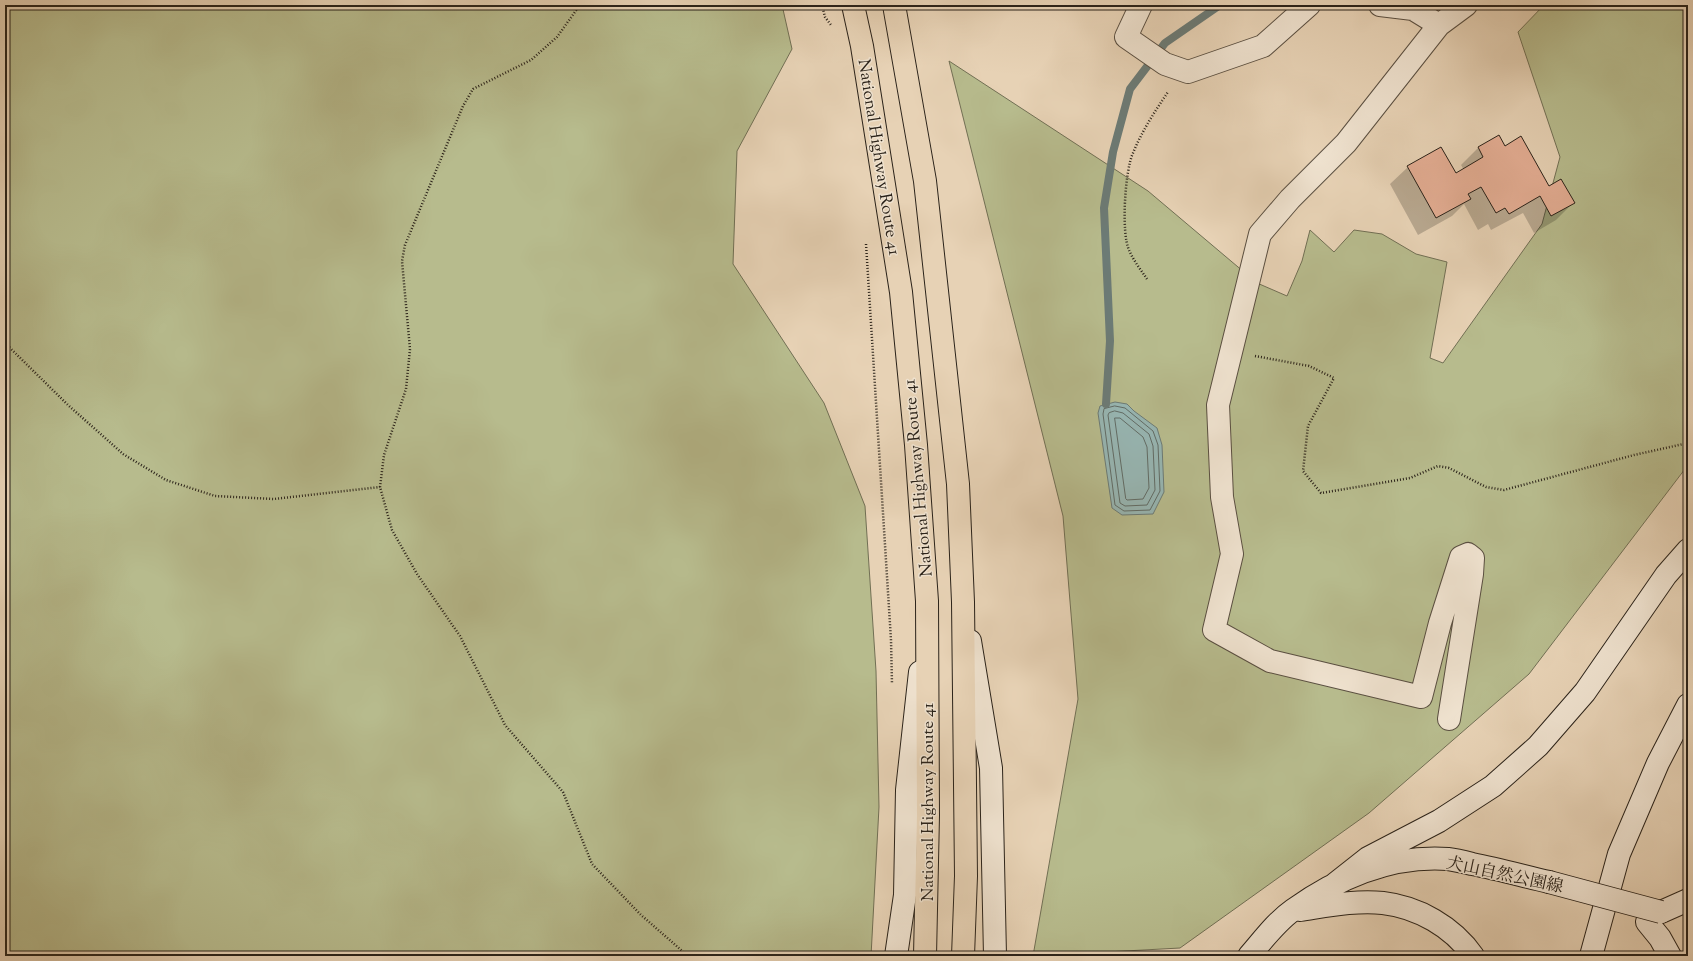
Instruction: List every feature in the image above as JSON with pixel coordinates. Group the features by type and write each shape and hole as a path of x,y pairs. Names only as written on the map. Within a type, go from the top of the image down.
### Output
{"highway":[{"name":"National Highway Route 41","path":"853,5 862,46 901,292 916,445 927,601 928,815 925,956"},
{"path":"894,5 926,189 958,484 964,602 966,876 963,956"}],"main road":[{"path":"1141,5 1126,37 1165,64 1188,72 1263,46 1309,5"},
{"path":"1380,5 1414,9 1439,25"},
{"path":"1449,719 1472,574 1473,558 1468,554 1461,557 1440,623 1421,697 1270,661 1214,630 1232,554 1222,497 1218,405 1260,234 1290,199 1346,143 1439,25 1466,5"},
{"path":"1334,884 1368,858 1440,821 1493,786 1538,746 1585,692 1666,575 1688,550"},
{"path":"896,956 905,895 907,790 927,601"},
{"path":"964,602 991,768 995,956"},
{"path":"1591,956 1619,854 1658,763 1688,705"},
{"name":"犬山自然公園線","path":"1249,956 1268,934 1292,911 1334,884 1368,870 1403,861 1448,859 1503,870 1546,888 1654,917"},
{"path":"1670,956 1660,938 1654,917 1688,900"},
{"path":"1292,911 1347,904 1383,903 1414,911 1440,923 1465,944 1473,956"}],"path":[{"path":"580,5 557,37 532,60 473,88 462,106 405,245 402,261 410,349 406,389 384,455 380,486 392,530 417,574 460,636 505,725 563,792 592,864 641,915 688,956"},
{"path":"822,5 825,17 832,26"},
{"path":"1147,278 1129,251 1124,234 1125,193 1132,154 1155,111 1170,89 1188,72"},
{"path":"866,242 891,640 892,692"},
{"path":"5,343 68,405 123,454 166,480 215,496 274,499 380,486"},
{"path":"1232,349 1262,358 1309,366 1334,378 1308,426 1303,471 1321,493 1410,478 1438,466 1449,468 1486,487 1504,490 1634,454 1688,443"}],"green space":[{"path":"5,5 782,5 792,49 737,151 733,264 824,403 865,506 876,671 879,807 871,956 5,956"},
{"path":"1544,5 1688,5 1688,465 1529,674 1369,813 1180,948 1033,956 1078,699 1063,516 949,61 1148,191 1257,283 1287,296 1302,261 1310,230 1334,252 1354,230 1382,234 1416,254 1447,262 1430,358 1443,363 1542,224 1560,157 1518,32"}],"water":[{"path":"1115,402 1127,404 1157,428 1162,445 1164,492 1153,514 1122,515 1112,508 1098,413 1100,406"}],"building":[{"path":"1499,135 1505,146 1521,136 1549,186 1561,179 1575,203 1551,216 1540,196 1509,214 1505,208 1496,213 1481,187 1468,194 1471,199 1436,218 1407,166 1441,147 1456,173 1483,157 1478,147"}],"waterway":[{"path":"1106,404 1110,341 1104,208 1113,152 1130,89 1165,43 1220,5"}]}
